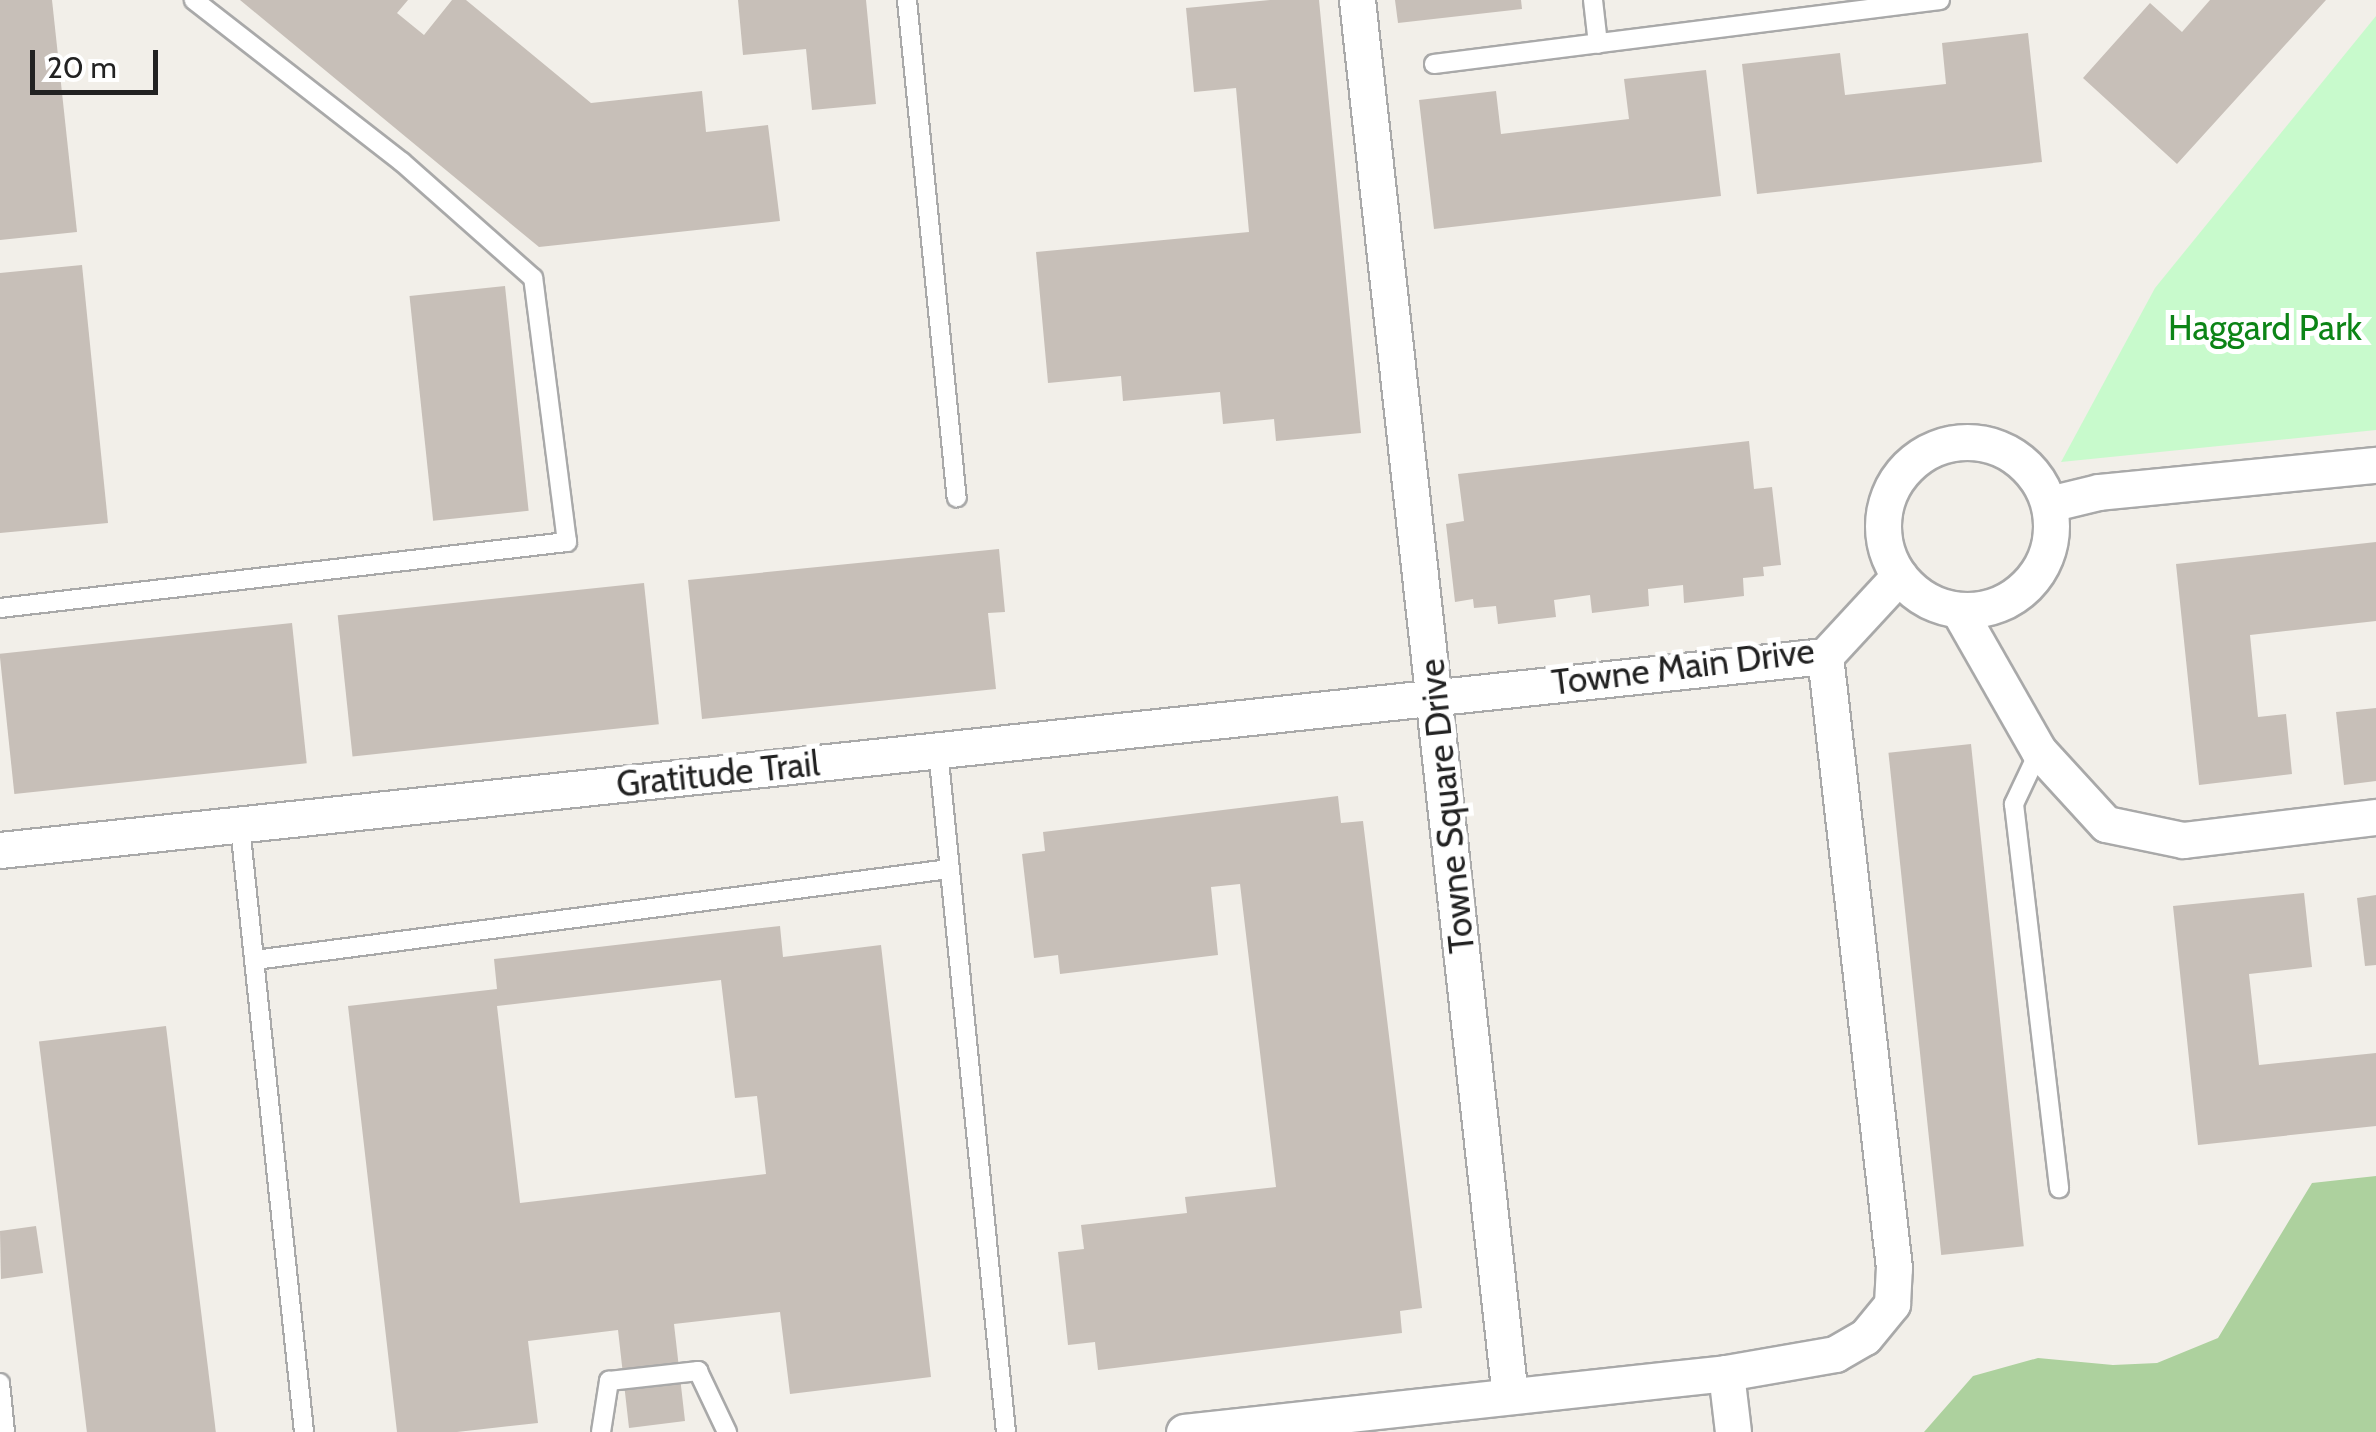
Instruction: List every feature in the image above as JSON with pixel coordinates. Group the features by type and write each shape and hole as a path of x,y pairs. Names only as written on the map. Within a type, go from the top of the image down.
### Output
{"street":[{"name":"Towne Square Drive","path":"1358,0 1510,1396"},
{"path":"1959,442 1988,444 2015,456 2036,477 2049,504 2050,540 2036,574 2009,600 1959,611 1918,596 1899,576 1886,548 1884,520 1890,490 1907,466 1930,449 1959,442"},
{"path":"2049,504 2099,492 2376,465"},
{"name":"Towne Main Drive","path":"1435,694 1826,656 1899,576"},
{"path":"1959,611 2039,752 2106,824 2183,840 2376,818"},
{"path":"1184,1432 1726,1373 1835,1354 1865,1337 1892,1304 1894,1268 1826,656"},
{"name":"Gratitude Trail","path":"0,850 240,827 1435,694"},
{"path":"1726,1373 1733,1432"}],"lane":[{"path":"0,608 567,542 533,278 402,162 194,0"},
{"path":"907,0 957,497"},
{"path":"1593,0 1598,44"},
{"path":"1434,64 1940,0"},
{"path":"938,750 1006,1432"},
{"path":"2039,752 2014,804 2060,1188"},
{"path":"240,827 304,1432"},
{"path":"255,960 949,869"},
{"path":"601,1432 610,1381 698,1371 727,1432"},
{"path":"0,1382 5,1432"}],"green space":[{"name":"Haggard Park","path":"2376,16 2376,430 2061,462 2155,288"},
{"path":"2376,1176 2376,1432 1924,1432 1973,1376 2038,1358 2113,1365 2157,1363 2218,1338 2312,1183"}],"building":[{"path":"0,0 52,0 77,232 0,240"},
{"path":"240,0 408,0 397,13 424,35 452,0 466,0 591,103 702,91 706,132 768,125 780,221 539,247"},
{"path":"738,0 866,0 876,104 812,110 806,49 743,55"},
{"path":"1319,0 1361,433 1276,441 1274,419 1223,424 1220,392 1123,401 1121,376 1048,383 1036,252 1249,232 1236,88 1194,92 1186,8"},
{"path":"1395,0 1521,0 1522,9 1398,23"},
{"path":"2210,0 2326,0 2177,164 2083,78 2150,3 2182,32"},
{"path":"2028,33 2042,162 1757,194 1742,64 1840,53 1845,95 1946,84 1942,43"},
{"path":"1706,70 1721,196 1434,229 1419,100 1496,91 1501,134 1629,119 1624,79"},
{"path":"82,265 108,523 0,533 0,273"},
{"path":"505,286 529,511 433,521 410,296"},
{"path":"1749,441 1754,489 1772,487 1781,565 1763,567 1764,576 1743,578 1744,596 1684,603 1683,585 1648,589 1649,606 1592,613 1590,595 1554,600 1556,617 1498,624 1496,606 1474,608 1473,599 1455,602 1446,524 1464,521 1458,474"},
{"path":"2376,542 2376,621 2250,635 2258,717 2286,714 2292,774 2199,785 2176,564"},
{"path":"999,549 1005,612 988,613 996,689 702,719 688,580"},
{"path":"644,583 659,724 353,756 338,615"},
{"path":"292,623 307,763 14,794 0,654"},
{"path":"2376,708 2376,781 2344,785 2336,712"},
{"path":"1971,744 2024,1246 1941,1255 1888,753"},
{"path":"1338,796 1341,823 1363,821 1422,1308 1400,1311 1402,1333 1098,1370 1095,1342 1068,1345 1058,1252 1084,1249 1081,1225 1187,1213 1185,1197 1276,1187 1240,884 1211,887 1218,955 1060,974 1058,955 1034,958 1022,854 1045,851 1043,832"},
{"path":"2304,893 2312,967 2249,974 2259,1065 2376,1053 2376,1126 2198,1145 2173,906"},
{"path":"2376,895 2376,965 2365,966 2357,898"},
{"path":"780,926 783,957 881,945 931,1377 790,1394 780,1312 674,1324 685,1421 629,1428 618,1330 528,1341 538,1423 457,1432 397,1432 348,1006 497,989 494,959","holes":["721,980 735,1098 757,1096 766,1174 520,1203 497,1006"]},
{"path":"166,1026 216,1432 87,1432 39,1042"},
{"path":"36,1226 43,1273 1,1279 0,1231"}]}
